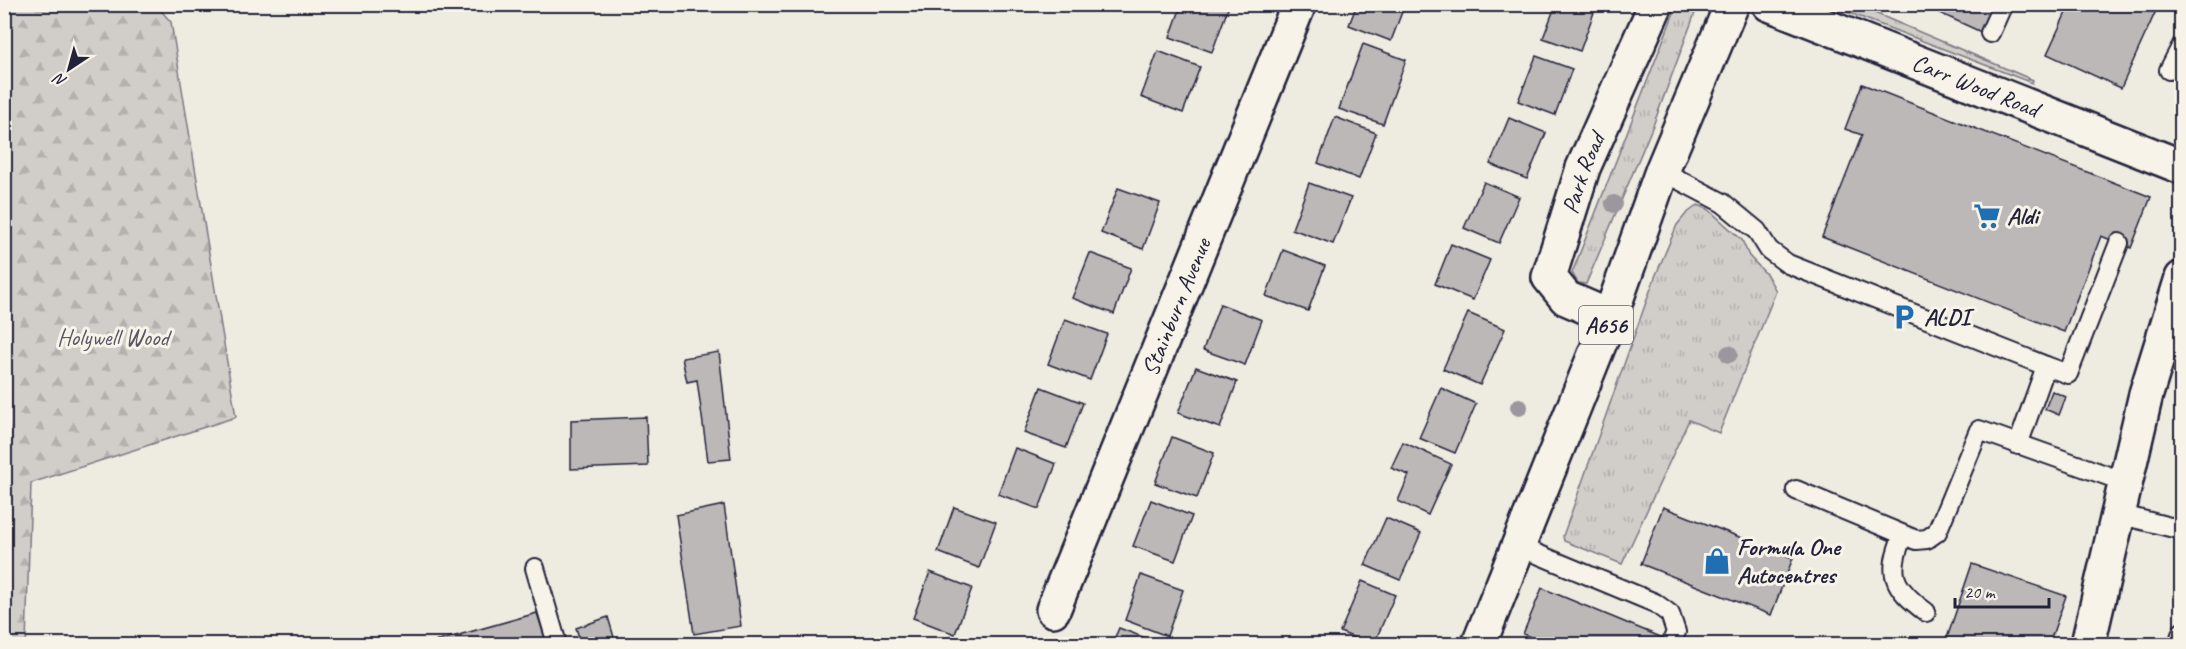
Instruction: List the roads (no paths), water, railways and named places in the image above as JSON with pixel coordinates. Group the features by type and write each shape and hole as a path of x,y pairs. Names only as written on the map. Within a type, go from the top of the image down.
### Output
{"street":[{"name":"Stainburn Avenue","path":"1053,610 1299,4"},
{"name":"Park Road","path":"1610,317 1566,298 1549,277 1583,168 1656,4"},
{"name":"A656","path":"1486,642 1518,546 1610,317 1662,171 1732,4"},
{"name":"Carr Wood Road","path":"1769,4 2181,167"},
{"path":"2088,645 2146,394 2173,338 2181,278"}],"lane":[{"path":"1990,33 2003,4"},
{"path":"2169,70 2181,45"},
{"path":"1662,171 1723,203 1757,231 1769,250 1788,264 2068,375 2120,243"},
{"path":"2018,445 2046,366"},
{"path":"1796,490 1916,540 1927,539 1937,532 1979,430 2125,482"},
{"path":"2118,514 2181,530"},
{"path":"1903,535 1895,553 1893,569 1897,582 1907,598 1926,612"},
{"path":"1518,546 1655,603 1671,614 1676,632 1671,645"},
{"path":"535,568 557,645"},
{"path":"2178,645 2181,632"}],"place":[{"name":"Aldi","path":"1987,216"},
{"name":"ALDI","path":"1904,317"},
{"name":"Formula One Autocentres","path":"1717,561"}],"park label":[{"name":"Holywell Wood","path":"113,337"}]}
